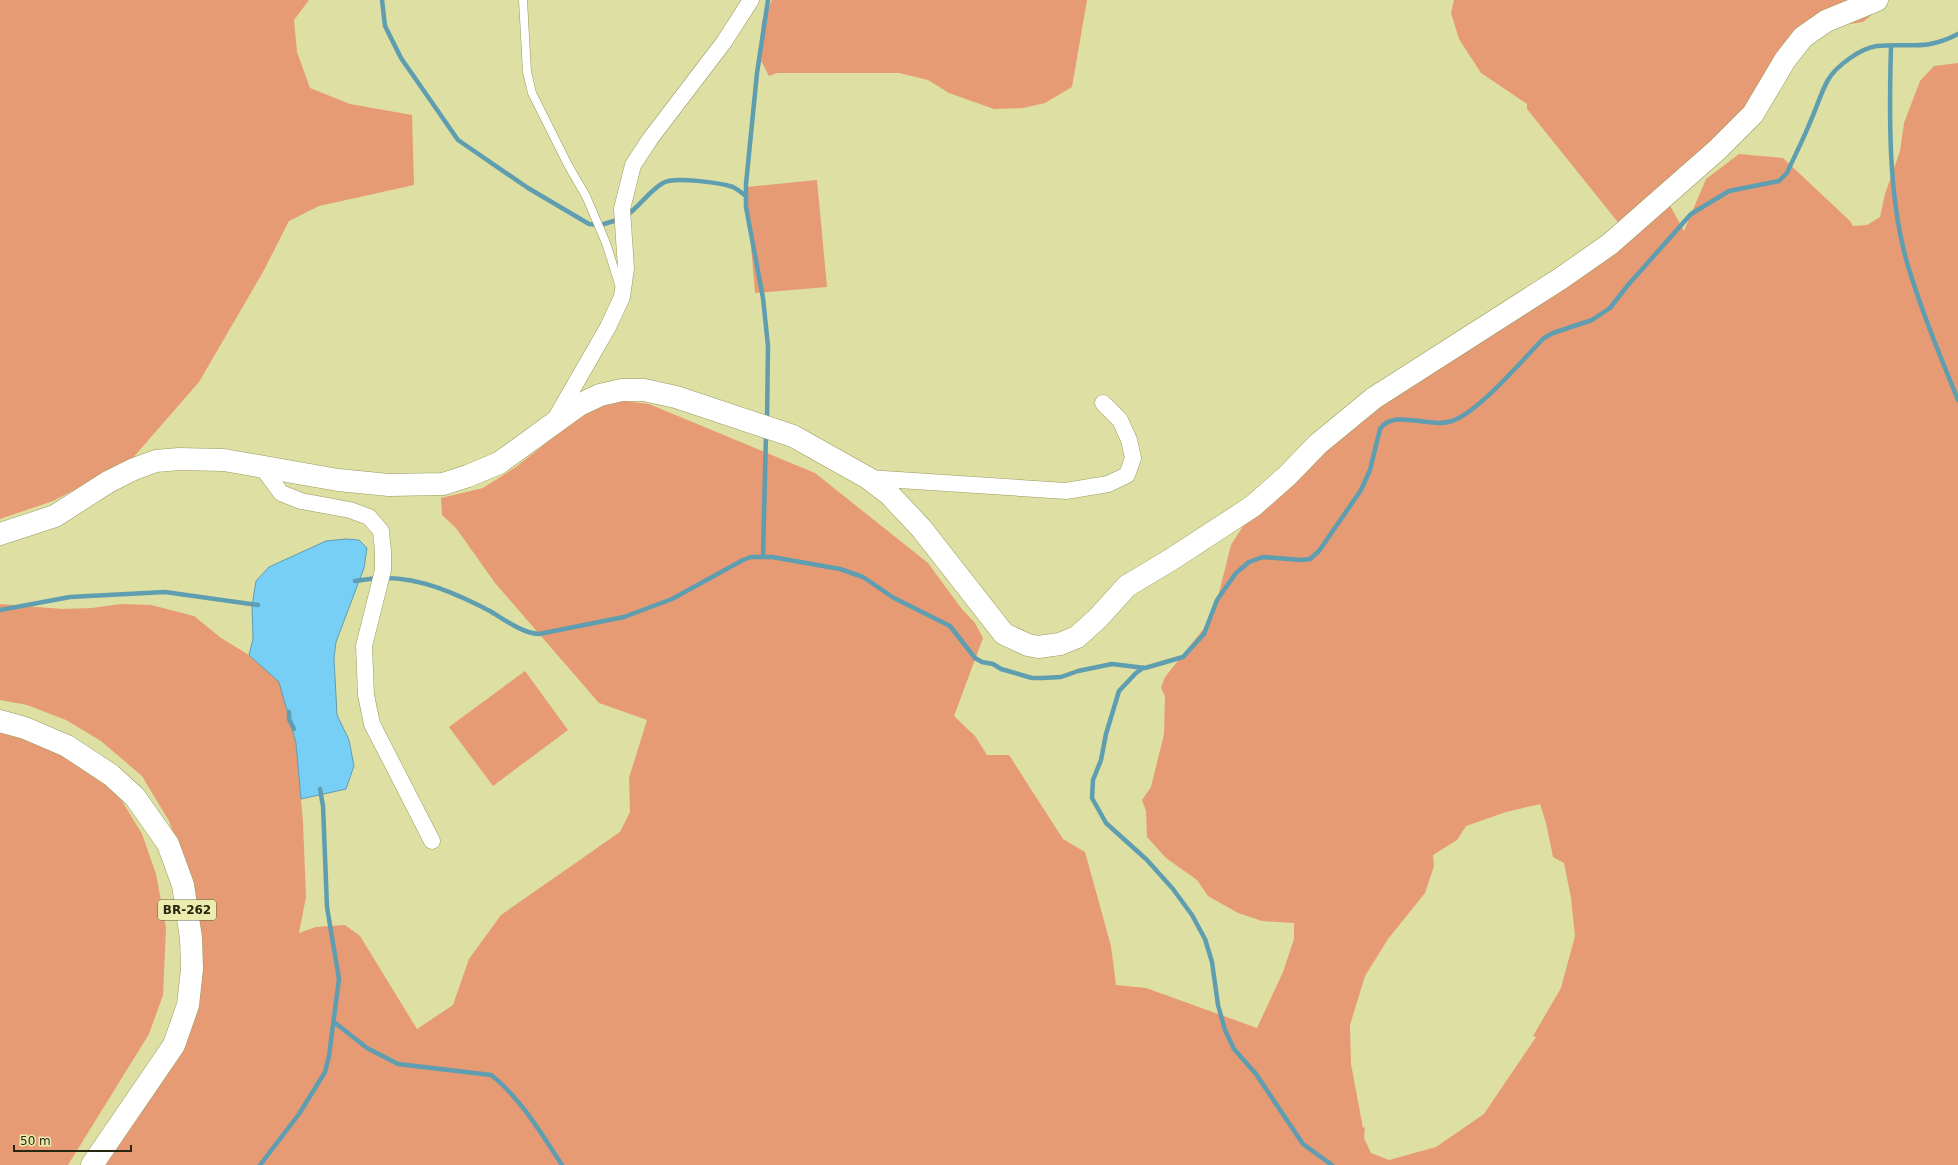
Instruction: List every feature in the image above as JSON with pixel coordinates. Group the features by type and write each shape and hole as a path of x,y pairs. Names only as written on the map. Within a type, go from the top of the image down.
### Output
{"main road":[{"path":"0,534 55,516 108,482 134,469 156,461 204,458 338,480 389,485 443,484 468,476 499,462 579,405 600,395 622,390 644,390 676,397 793,436 868,478 890,494 921,528 1004,634 1028,645 1038,647 1060,644 1077,637 1127,586 1172,559 1252,506 1287,476 1318,444 1374,398 1560,279 1610,244 1717,150 1753,114 1785,60 1803,37 1826,21 1877,0"},
{"name":"BR-262","path":"0,721 25,728 68,746 111,775 135,797 168,844 183,885 191,938 192,969 188,1005 174,1045 92,1165"}],"street":[{"path":"551,425 608,327 622,297 626,268 622,209 633,165 650,139 724,42 751,0"},
{"path":"868,478 1066,491 1108,484 1127,474 1133,458 1130,440 1120,420 1103,403"},
{"path":"262,467 281,493 301,501 350,510 369,517 381,531 384,552 383,570 364,646 366,695 372,724 432,841"}],"lane":[{"path":"523,0 527,72 532,93 594,214 617,273 622,297"}],"shaded area":[{"path":"0,0 309,0 294,20 297,52 310,88 350,104 412,115 414,185 319,206 289,221 263,272 199,382 131,460 53,501 0,519"},
{"path":"772,0 1087,0 1072,87 1045,103 1023,108 994,109 949,93 928,80 899,73 777,73 769,76 759,57 762,21"},
{"path":"1454,0 1867,0 1874,13 1863,22 1824,28 1753,107 1662,191 1684,231 1706,179 1739,154 1783,158 1850,221 1853,226 1867,225 1880,217 1885,194 1900,151 1904,123 1920,81 1934,66 1958,63 1958,1165 104,1165 193,1001 185,866 169,821 142,776 101,741 66,720 27,705 0,700 0,604 63,609 92,608 121,604 151,605 194,616 221,638 249,655 279,682 296,743 303,822 306,897 299,933 316,927 345,925 360,936 417,1029 453,1005 469,959 501,915 620,832 630,812 629,778 647,720 599,703 495,583 456,528 442,515 441,498 483,488 516,467 545,444 581,410 615,400 649,404 815,473 928,563 961,608 975,623 983,638 954,716 975,736 987,755 1009,755 1063,839 1085,852 1111,946 1116,985 1146,988 1257,1028 1283,972 1294,939 1294,923 1262,921 1238,913 1208,896 1197,880 1166,858 1147,837 1146,811 1142,800 1151,787 1164,734 1165,696 1161,688 1165,677 1213,617 1231,545 1250,515 1355,414 1621,226 1527,109 1527,104 1481,73 1459,39 1451,13","holes":["1540,804 1546,823 1553,857 1564,863 1571,898 1575,936 1561,988 1533,1036 1536,1037 1484,1114 1436,1147 1389,1160 1371,1153 1364,1138 1365,1127 1363,1128 1351,1064 1350,1025 1365,976 1388,939 1425,893 1434,866 1433,855 1457,840 1466,826 1506,812"]},
{"path":"817,180 827,287 755,293 746,187"},
{"path":"525,671 568,730 493,786 449,727"},
{"path":"0,730 19,734 84,766 119,796 142,834 156,874 166,928 163,995 149,1034 68,1165 0,1165"}],"water":[{"path":"346,539 359,540 367,548 364,568 336,642 334,658 337,715 349,740 354,766 346,789 301,799 296,743 279,682 249,655 253,639 252,606 256,581 269,567 326,541"}],"waterway":[{"path":"382,0 385,26 401,58 458,140 528,188 589,224 601,225 620,219"},
{"path":"767,421 768,346 763,298 746,207 746,184 757,73 768,0"},
{"path":"385,578 412,581 439,588 490,611 520,629 539,634 624,617 672,599 743,560 751,557 772,557 840,569 863,577 894,598 950,626 975,658 982,662 993,664 1001,669 1032,678 1061,677 1078,671 1112,664 1145,668 1183,657 1204,634 1217,600 1236,573 1249,562 1263,557 1301,560 1310,559 1319,551 1361,490 1370,470 1380,429 1386,423 1403,419 1443,423 1463,416 1475,407 1513,371 1544,338 1553,333 1592,320 1610,308 1628,285 1691,214 1729,191 1779,181 1787,173 1828,80 1837,69 1850,58 1871,47 1936,43 1958,34"},
{"path":"1891,46 1891,157 1893,185 1901,240 1919,300 1958,400"},
{"path":"626,216 653,190 668,181 686,180 718,184 733,187 746,196"},
{"path":"763,556 766,434"},
{"path":"355,581 377,578"},
{"path":"0,610 70,597 165,592 258,605"},
{"path":"1143,668 1136,673 1119,691 1106,734 1101,760 1093,780 1092,798 1106,823 1147,860 1173,889 1192,915 1205,939 1212,962 1218,1005 1225,1030 1234,1049 1256,1074 1303,1144 1332,1165"},
{"path":"289,712 289,719 294,729"},
{"path":"260,1165 299,1114 325,1072 329,1056 339,979 327,907 323,806 320,789"},
{"path":"334,1022 367,1048 398,1064 491,1075 521,1105 539,1129 562,1165"}]}
